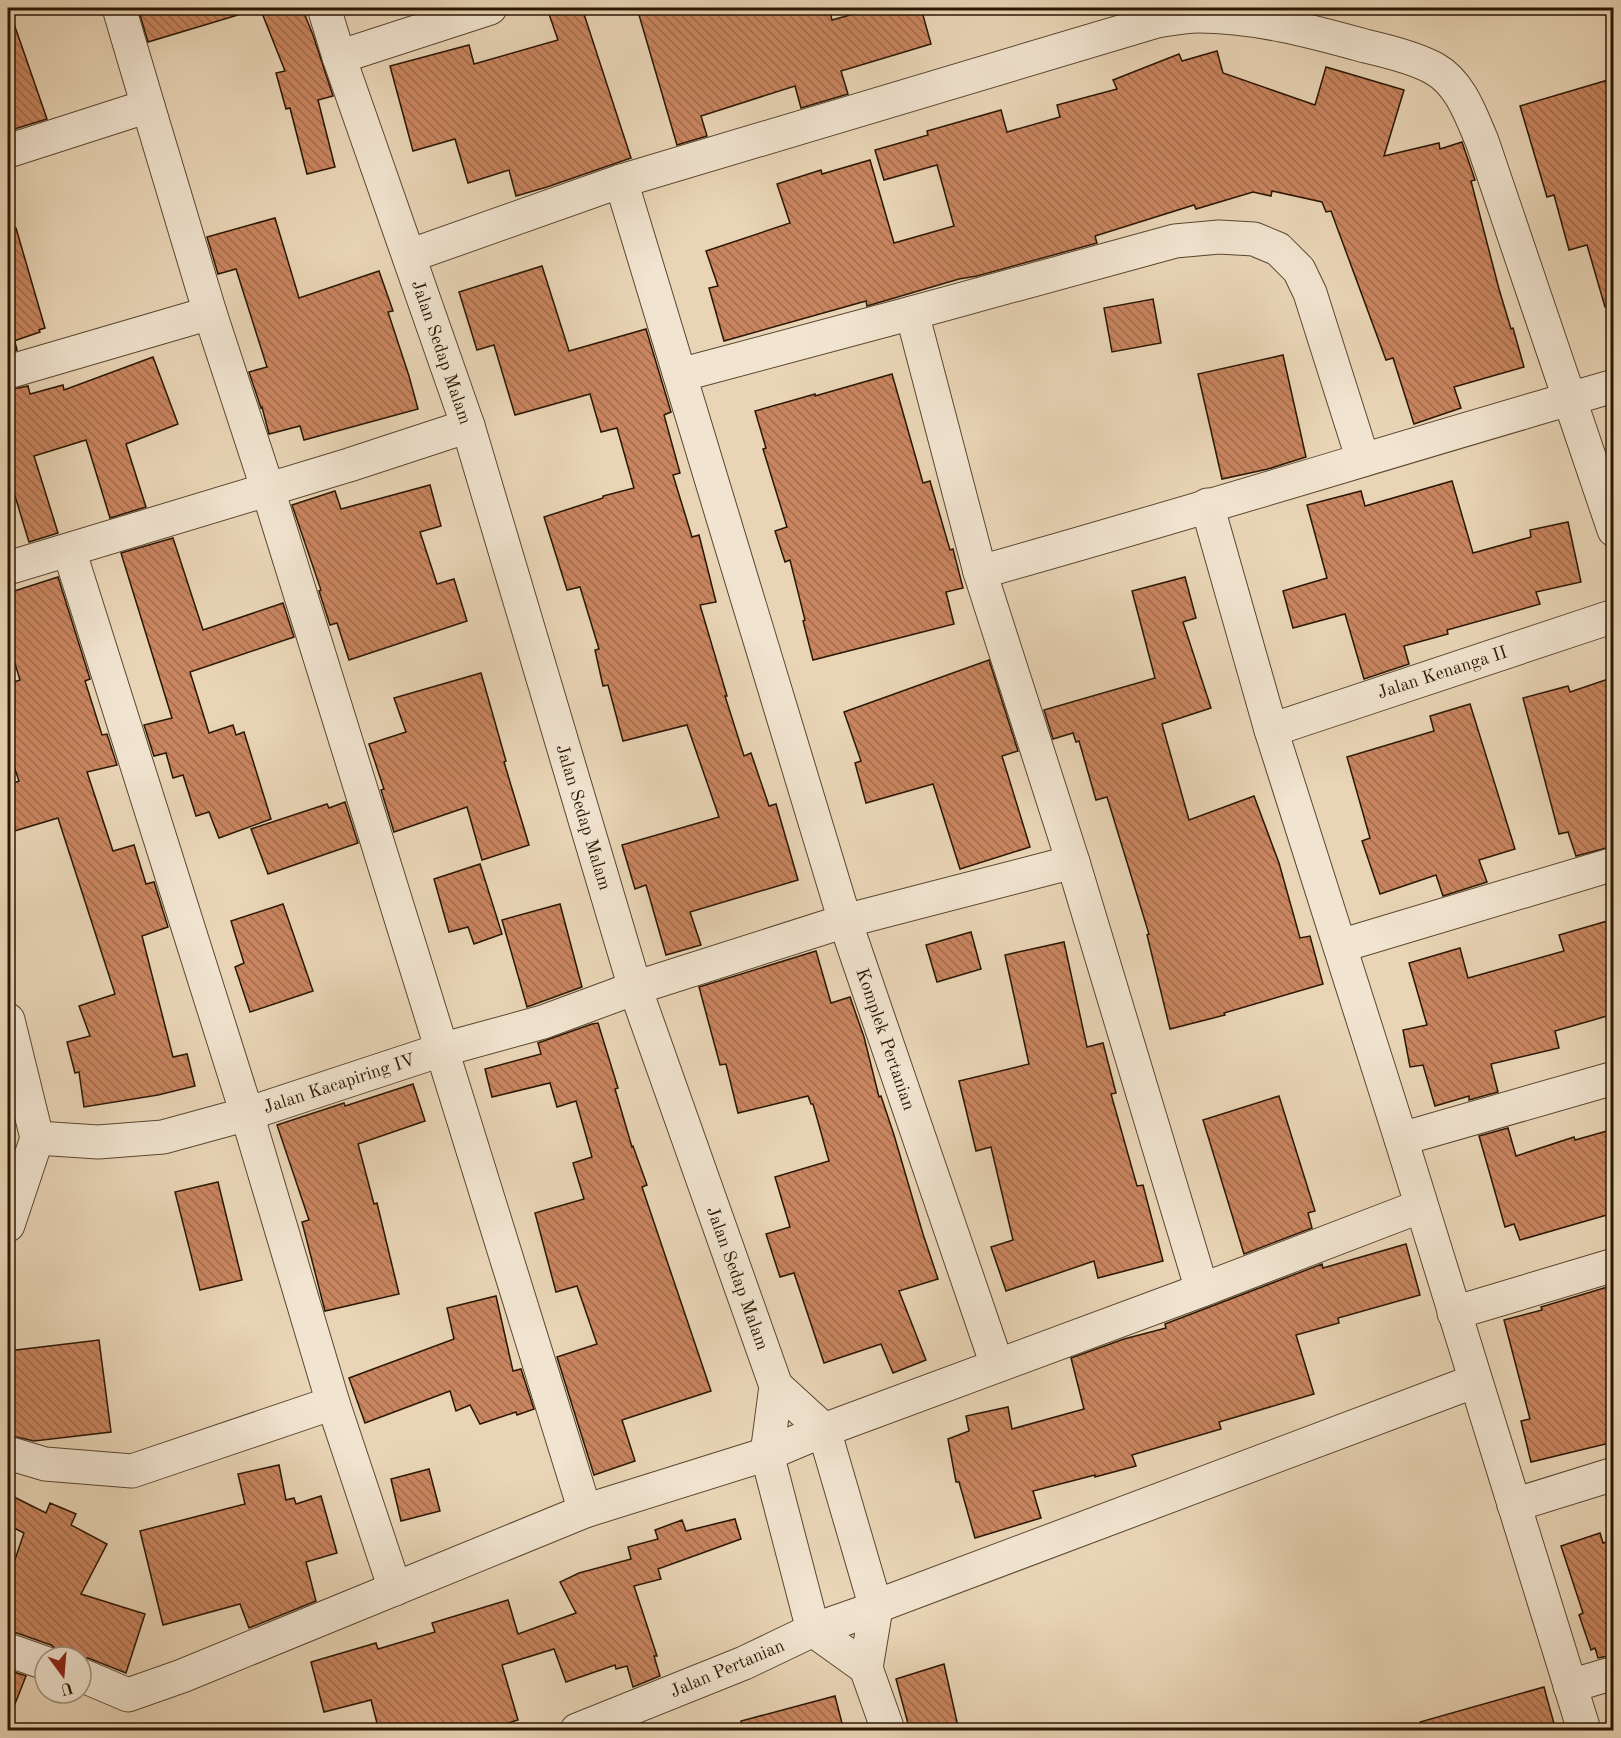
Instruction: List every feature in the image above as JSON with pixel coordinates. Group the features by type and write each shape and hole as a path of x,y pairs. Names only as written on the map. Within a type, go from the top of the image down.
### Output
{"street":[{"path":"120,8 210,313 268,490 585,1511"},
{"name":"Jalan Sedap Malam","path":"324,8 468,426 635,988 776,1386 766,1454 813,1630"},
{"path":"339,57 489,8"},
{"path":"409,256 621,181 1157,21 1196,16 1243,18 1311,31 1400,55 1436,69 1456,87 1482,141 1614,530"},
{"path":"8,151 148,106"},
{"name":"Komplek Pertanian","path":"621,181 845,921 997,1365"},
{"path":"680,375 1176,241 1219,237 1254,239 1278,249 1299,270 1310,293 1363,460"},
{"path":"8,372 210,313"},
{"path":"912,313 980,572 1073,862 1202,1290"},
{"path":"980,572 1079,545 1614,386"},
{"path":"8,568 268,490 468,426"},
{"path":"1207,506 1271,730 1401,1139 1584,1731"},
{"path":"69,550 247,1114 333,1403 395,1589"},
{"name":"Jalan Kenanga II","path":"1271,730 1614,615"},
{"path":"635,988 845,921 1073,862"},
{"path":"1340,946 1614,864"},
{"name":"Jalan Kacapiring IV","path":"37,1138 98,1142 163,1137 247,1114 441,1050 543,1022 635,988"},
{"path":"8,1020 37,1138 8,1225"},
{"path":"1401,1139 1614,1078"},
{"path":"93,1680 128,1695 182,1676 585,1511 766,1454 824,1430 1421,1206"},
{"path":"1454,1313 1614,1265"},
{"name":"Jalan Pertanian","path":"577,1731 744,1663 813,1630 1475,1381"},
{"path":"776,1386 824,1430 876,1608 866,1668 888,1731"},
{"path":"8,1453 45,1464 132,1471 333,1403"},
{"path":"1514,1506 1614,1474"},
{"path":"813,1630 866,1668"},
{"path":"8,1650 33,1659"},
{"path":"1570,1686 1614,1673"}],"building":[{"path":"138,8 237,8 238,15 148,42"},
{"path":"260,8 302,8 333,96 318,100 335,167 307,174 290,108 286,109 276,73 285,71"},
{"path":"568,8 582,8 631,158 516,196 509,170 468,183 455,139 413,151 390,66 469,45 474,64 558,40 549,14"},
{"path":"637,8 829,8 832,20 875,8 921,8 931,44 841,71 848,94 801,108 795,86 701,116 707,136 677,145"},
{"path":"12,18 47,119 8,131 8,19"},
{"path":"1217,51 1223,73 1315,105 1326,67 1404,90 1384,156 1439,143 1440,149 1462,142 1475,180 1471,181 1499,289 1524,367 1454,387 1461,408 1414,424 1393,358 1386,360 1331,211 1326,212 1322,202 1272,191 1271,196 1253,192 1196,209 1194,205 1095,236 1097,243 867,306 866,301 724,341 709,288 718,286 706,251 790,223 777,184 821,170 822,174 870,160 894,243 954,226 937,165 884,180 875,150 928,135 927,131 1001,110 1007,132 1060,117 1057,105 1117,89 1113,80 1179,54 1182,61"},
{"path":"1608,80 1614,100 1614,306 1605,307 1587,245 1569,250 1554,195 1547,197 1520,106"},
{"path":"275,218 299,298 379,271 393,311 388,312 418,409 304,440 300,426 269,434 249,372 267,367 236,269 218,274 207,237"},
{"path":"16,228 45,328 39,330 40,332 8,343 8,229"},
{"path":"542,266 569,351 646,329 671,412 664,415 680,473 673,475 692,537 699,535 716,602 700,605 727,696 725,696 744,756 751,753 769,806 776,804 798,880 690,912 701,945 666,955 646,885 635,889 622,845 719,817 687,725 623,741 608,685 603,686 595,650 599,649 580,587 567,590 544,517 603,498 603,496 634,488 617,428 601,432 590,394 515,415 494,345 477,350 459,292"},
{"path":"1153,299 1161,343 1112,352 1104,308"},
{"path":"15,342 17,350 8,353 8,343"},
{"path":"1283,355 1306,457 1268,469 1222,479 1198,374"},
{"path":"153,357 178,424 126,444 146,507 110,518 86,440 34,456 58,533 29,542 8,473 8,390 28,386 30,394 63,385 64,390"},
{"path":"892,374 923,483 930,481 950,550 953,549 963,588 946,592 954,624 813,660 790,560 785,562 775,531 787,527 763,449 766,448 755,411"},
{"path":"1452,481 1473,553 1531,537 1530,530 1568,522 1581,582 1536,592 1540,604 1447,630 1448,634 1404,646 1409,664 1364,679 1345,614 1293,628 1283,591 1327,578 1307,505 1361,491 1365,506"},
{"path":"430,485 441,526 420,532 437,584 454,579 467,621 349,660 337,623 330,625 319,591 321,590 292,505 335,491 341,509"},
{"path":"173,538 203,630 283,603 294,637 190,672 209,733 233,725 236,735 244,732 271,819 219,838 209,812 196,816 183,775 173,778 166,753 154,756 144,725 172,718 121,553"},
{"path":"58,577 90,679 85,681 102,735 107,734 117,765 87,772 113,851 134,845 146,884 154,882 168,927 142,936 173,1057 187,1054 195,1086 158,1095 84,1107 79,1072 75,1073 67,1042 90,1036 79,1006 115,994 58,818 8,833 8,785 19,781 8,749 8,684 20,680 8,641 8,593"},
{"path":"1185,577 1196,618 1183,622 1211,708 1162,724 1189,820 1254,796 1279,863 1300,938 1310,936 1323,984 1224,1013 1225,1015 1170,1029 1147,935 1149,934 1107,797 1096,800 1079,741 1076,742 1073,733 1053,739 1044,710 1155,678 1132,591"},
{"path":"989,660 1018,751 1002,756 1030,847 960,869 933,784 866,803 855,763 861,761 844,712"},
{"path":"481,673 529,845 482,860 467,807 394,832 381,790 384,789 369,744 406,732 394,698"},
{"path":"1614,677 1614,846 1576,856 1568,832 1559,834 1523,698 1568,686 1570,692"},
{"path":"1470,704 1515,849 1479,860 1487,882 1443,896 1436,875 1380,894 1362,841 1370,838 1347,757 1434,731 1430,716"},
{"path":"345,802 358,843 268,874 251,829 327,804 329,808"},
{"path":"480,864 502,934 474,944 468,927 449,932 434,879"},
{"path":"283,904 313,991 250,1012 235,967 244,963 231,921"},
{"path":"560,904 582,987 527,1007 502,920"},
{"path":"1614,919 1614,1014 1555,1031 1559,1048 1491,1064 1498,1092 1469,1100 1469,1096 1435,1106 1423,1065 1410,1067 1403,1030 1427,1025 1409,963 1460,948 1468,978 1564,951 1559,935"},
{"path":"971,932 981,969 937,982 926,945"},
{"path":"1064,942 1087,1047 1103,1043 1116,1093 1111,1094 1137,1186 1143,1185 1163,1261 1098,1278 1094,1261 1006,1291 991,1247 1013,1240 991,1147 976,1151 959,1081 1029,1064 1005,955"},
{"path":"816,951 831,1003 850,997 864,1037 879,1097 881,1096 894,1135 938,1279 899,1291 926,1360 893,1373 881,1344 824,1363 794,1273 780,1277 766,1234 790,1227 775,1177 829,1161 813,1104 808,1096 738,1113 726,1064 720,1065 699,987"},
{"path":"598,1023 618,1088 615,1089 632,1147 647,1185 642,1187 711,1391 622,1420 635,1461 594,1475 557,1357 597,1344 577,1286 556,1292 535,1213 584,1199 573,1163 592,1157 576,1101 557,1107 550,1083 492,1097 485,1069 541,1054 538,1043"},
{"path":"413,1084 425,1121 358,1144 374,1204 377,1203 399,1294 325,1311 302,1222 309,1220 277,1125"},
{"path":"1279,1096 1315,1211 1308,1213 1312,1228 1244,1254 1203,1120"},
{"path":"1508,1128 1516,1156 1574,1137 1575,1140 1614,1129 1614,1213 1520,1240 1514,1224 1505,1227 1479,1136"},
{"path":"218,1182 242,1280 200,1290 175,1192"},
{"path":"1406,1244 1420,1295 1338,1318 1339,1323 1296,1335 1314,1394 1219,1422 1221,1429 1132,1455 1136,1466 1033,1491 1041,1518 975,1538 959,1482 956,1482 948,1439 969,1431 966,1416 1008,1407 1012,1429 1084,1409 1071,1358 1124,1339 1166,1328 1165,1324 1322,1264 1323,1268"},
{"path":"1614,1285 1614,1442 1531,1462 1521,1421 1530,1419 1504,1320 1542,1310 1541,1307"},
{"path":"496,1296 513,1371 521,1369 534,1409 517,1415 516,1412 480,1424 470,1405 456,1411 450,1391 365,1423 349,1378 454,1339 447,1308"},
{"path":"99,1340 111,1432 34,1441 8,1435 8,1351"},
{"path":"279,1465 286,1500 294,1498 296,1504 321,1496 337,1553 306,1562 316,1601 249,1628 240,1604 163,1625 140,1531 245,1504 238,1474"},
{"path":"429,1469 440,1511 401,1521 391,1479"},
{"path":"8,1494 46,1513 50,1503 76,1514 71,1525 107,1544 81,1594 145,1614 126,1673 93,1660 93,1645 51,1645 8,1632 8,1580 24,1533 8,1525"},
{"path":"735,1519 741,1539 658,1569 661,1579 634,1586 657,1656 654,1656 660,1676 633,1687 627,1666 616,1669 615,1665 566,1682 554,1649 502,1665 518,1720 482,1731 379,1731 371,1700 324,1712 311,1662 376,1643 378,1649 435,1632 432,1623 508,1600 518,1634 576,1613 560,1582 579,1573 631,1559 628,1547 658,1539 655,1530 682,1520 686,1531"},
{"path":"1600,1533 1603,1543 1614,1540 1614,1655 1598,1658 1595,1648 1591,1650 1579,1615 1583,1613 1561,1546"},
{"path":"944,1664 959,1731 910,1731 896,1679"},
{"path":"8,1670 26,1676 9,1719 8,1719"},
{"path":"1544,1687 1556,1731 1421,1731 1420,1722"},
{"path":"835,1696 844,1731 742,1731 741,1721"}]}
